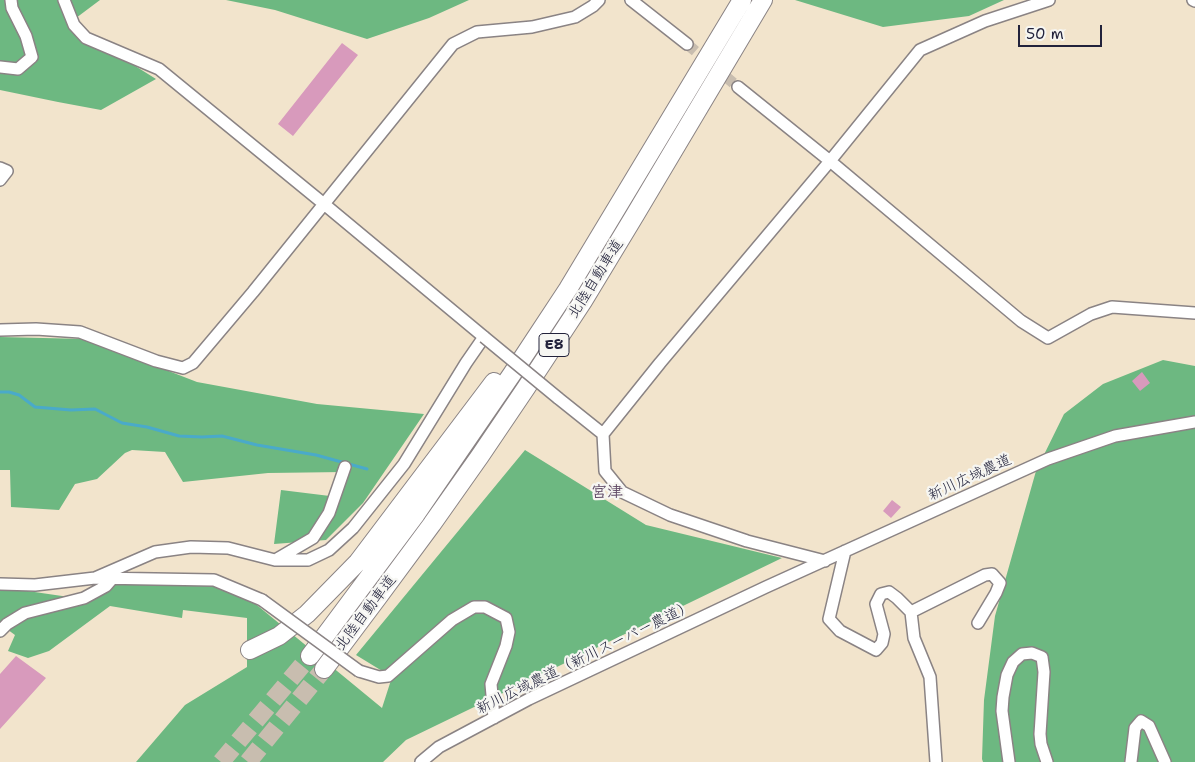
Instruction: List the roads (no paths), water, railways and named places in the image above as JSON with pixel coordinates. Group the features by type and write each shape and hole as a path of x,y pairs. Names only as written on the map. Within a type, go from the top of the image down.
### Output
{"highway":[{"name":"北陸自動車道","path":"310,656 416,514 568,289 742,0"},
{"name":"北陸自動車道","path":"324,669 432,524 526,388 583,301 761,3"},
{"path":"250,650 279,636 307,614 358,562 544,310 676,110"}],"street":[{"path":"0,67 18,69 32,56 26,36 12,8 11,0"},
{"path":"64,0 74,25 86,38 159,69 603,434"},
{"path":"0,330 36,329 80,332 156,361 184,368 193,363 253,292 453,44 477,32 532,27 575,18 599,0"},
{"path":"631,0 687,44"},
{"path":"825,561 747,541 670,516 622,492 605,471 603,434 920,50 985,21 1049,0"},
{"path":"738,87 830,161 1021,321 1048,338 1091,314 1112,307 1195,313"},
{"path":"0,168 7,171 0,180"},
{"path":"94,578 155,552 191,547 228,548 275,560 308,560 329,550 353,528 404,464 484,337"},
{"name":"新川広域農道","path":"766,587 1048,458 1115,436 1195,422"},
{"path":"275,560 313,538 329,514 345,467"},
{"path":"845,551 829,619 840,631 876,650 882,643 884,634 876,604 881,594 889,592 910,612 914,638 930,677 936,762"},
{"path":"910,612 985,575 992,574 1000,583 978,623"},
{"path":"0,584 35,585 94,578 214,580 262,600 359,671 379,677 388,676 452,620 474,607 485,607 506,618 509,632 506,646 491,684 494,718"},
{"path":"0,631 6,624 25,612 84,598 106,586 113,578"},
{"name":"新川広域農道（新川スーパー農道）","path":"421,762 439,747 529,699 766,587"},
{"path":"1009,762 1002,711 1007,675 1012,662 1022,654 1032,653 1042,657 1044,672 1040,734 1046,762"},
{"path":"1131,762 1135,728 1141,721 1148,726 1165,762"}],"waterway":[{"path":"0,392 19,395 35,407 71,410 95,409 122,423 147,427 179,436 222,436 257,445 316,455 367,469"}],"tunnel":[{"path":"687,44 738,87"},
{"path":"221,762 310,656"},
{"path":"248,762 324,669"}],"district":[{"name":"宮津","path":"607,493"}]}
